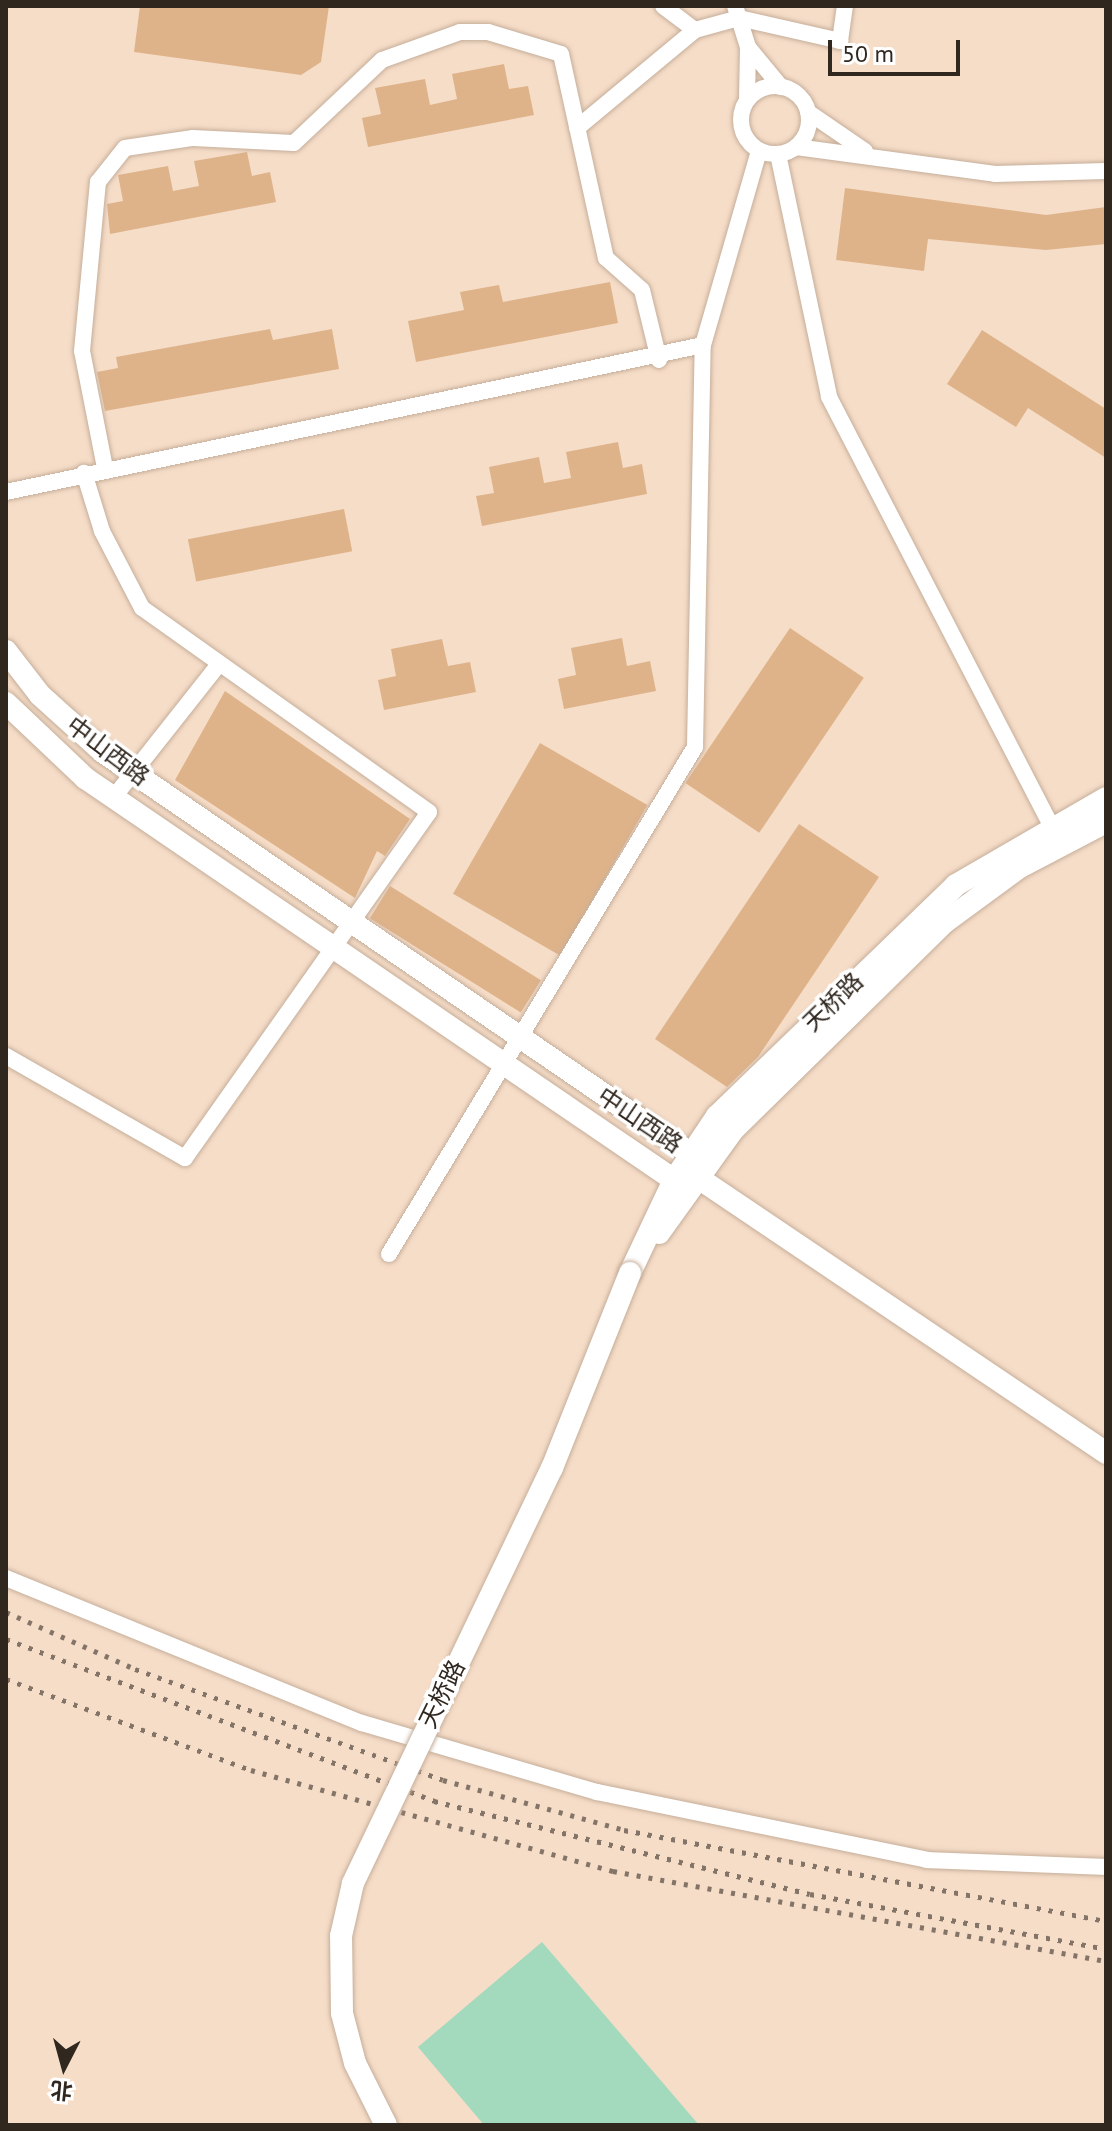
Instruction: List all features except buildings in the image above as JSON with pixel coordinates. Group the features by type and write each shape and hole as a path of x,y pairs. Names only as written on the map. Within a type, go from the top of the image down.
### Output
{"main road":[{"name":"中山西路","path":"6,651 70,725 133,772 691,1154 700,1179 674,1180 114,797 49,749 6,703"},
{"name":"天桥路","path":"630,1273 733,1130 945,922 1106,798"},
{"name":"天桥路","path":"386,2125 355,2063 342,2013 339,1962 349,1896 552,1468 630,1273 674,1180 717,1116 931,906 1057,835 1106,822"},
{"path":"700,1179 1106,1453"}],"street":[{"path":"663,6 695,30"},
{"path":"577,128 695,30 737,12 840,41 845,6"},
{"path":"737,12 748,47 747,100 742,128 759,151 778,154 796,147 866,152 995,174 1106,171"},
{"path":"105,468 82,351 98,182 125,148 193,138 294,143 382,60 460,32 488,32 561,54 606,258 642,290 659,360"},
{"path":"748,47 781,87 808,112 866,152"},
{"path":"747,100 781,87"},
{"path":"796,147 808,112"},
{"path":"389,1254 695,747 703,345 759,151"},
{"path":"778,154 829,397 1057,835"},
{"path":"6,492 105,468 659,360 703,345"},
{"path":"6,1056 185,1158 429,812 142,608 102,531 84,473"},
{"path":"114,797 219,664"},
{"path":"6,1578 362,1723 597,1792 927,1860 1106,1867"}],"green space":[{"path":"542,1942 699,2125 484,2125 418,2047"}],"railway":[{"path":"6,1612 135,1669 443,1780 624,1830 1106,1921"},
{"path":"6,1639 434,1801 810,1894 1106,1949"},
{"path":"6,1679 251,1770 613,1871 1106,1961"}]}
